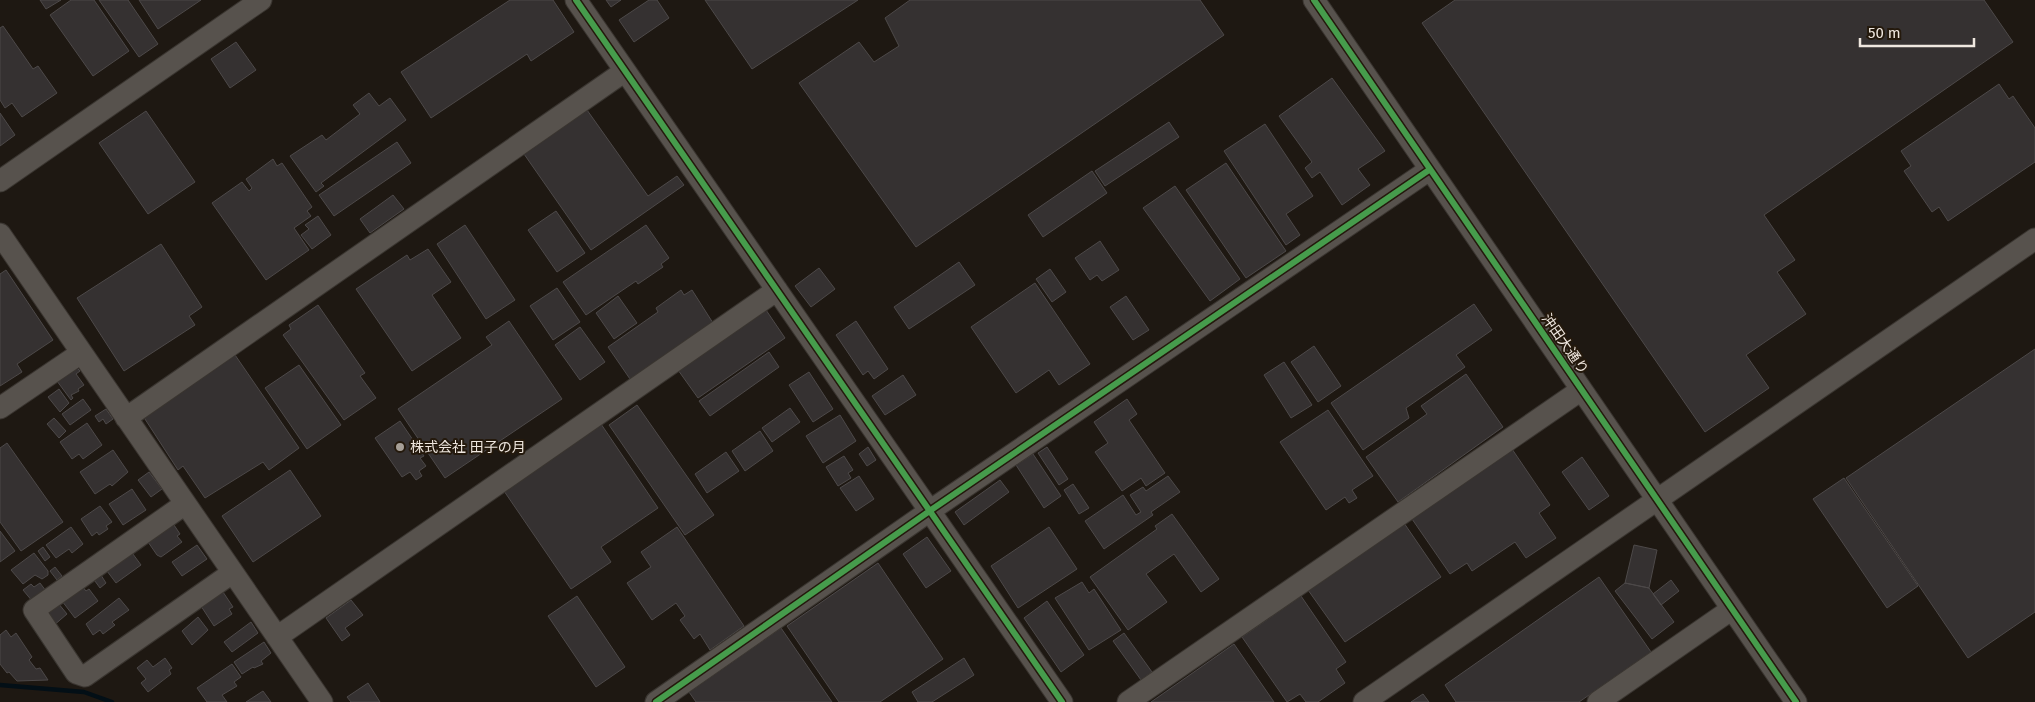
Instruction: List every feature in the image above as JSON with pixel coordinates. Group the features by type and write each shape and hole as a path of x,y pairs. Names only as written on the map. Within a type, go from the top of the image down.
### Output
{"street":[{"path":"0,181 261,0"},
{"path":"576,0 1062,702"},
{"name":"沖田大通り","path":"1314,0 1796,702"},
{"path":"126,418 625,71"},
{"path":"656,702 930,510 1429,170"},
{"path":"0,234 322,702"},
{"path":"1364,702 2035,239"},
{"path":"277,637 778,290"},
{"path":"0,408 81,353"},
{"path":"1128,702 1581,390"},
{"path":"186,504 34,610 76,673 85,676 232,573"},
{"path":"1598,702 1732,609"}],"building":[{"path":"40,0 61,0 46,9"},
{"path":"71,0 94,0 129,51 93,76 50,15"},
{"path":"99,0 128,0 158,44 139,57"},
{"path":"139,0 201,0 158,29"},
{"path":"510,0 553,0 574,32 531,61 527,54 431,118 401,72"},
{"path":"606,0 621,0 611,7"},
{"path":"649,0 657,0 669,18 634,42 619,20"},
{"path":"705,0 858,0 752,69"},
{"path":"910,0 1200,0 1224,35 916,247 799,83 859,42 874,62 899,46 885,18"},
{"path":"1455,0 1984,0 2013,42 1764,215 1795,260 1777,272 1806,314 1746,355 1769,388 1705,432 1422,23"},
{"path":"3,26 33,69 38,66 57,93 22,117 12,103 5,108 0,100 0,28"},
{"path":"236,42 256,70 230,88 211,59"},
{"path":"1332,78 1385,151 1358,169 1370,185 1342,205 1320,172 1312,178 1305,168 1312,162 1279,116"},
{"path":"1999,84 2009,99 2013,96 2035,128 2035,162 1948,221 1939,207 1932,212 1904,171 1911,166 1901,151"},
{"path":"369,93 379,106 390,98 406,120 321,183 324,186 316,192 290,156 322,135 326,140 360,114 353,105"},
{"path":"587,110 648,196 677,176 684,185 591,250 524,154"},
{"path":"146,111 195,182 148,214 99,143"},
{"path":"0,113 15,135 0,146"},
{"path":"1169,122 1179,137 1105,186 1095,171"},
{"path":"1265,124 1313,196 1286,214 1300,235 1286,245 1224,151"},
{"path":"397,142 411,163 334,216 319,195"},
{"path":"273,159 277,166 282,163 312,207 307,211 311,216 294,228 309,250 266,280 212,203 242,182 249,191 252,188 246,179"},
{"path":"1226,163 1286,251 1246,278 1186,190"},
{"path":"1092,171 1107,193 1043,237 1028,215"},
{"path":"1175,186 1240,279 1210,301 1143,208"},
{"path":"393,195 404,209 370,233 360,219"},
{"path":"556,211 585,253 557,272 528,230"},
{"path":"318,216 331,235 312,249 301,235 309,229 305,225"},
{"path":"465,225 515,300 486,319 437,244"},
{"path":"646,225 669,258 661,264 663,267 638,284 636,281 586,315 563,282"},
{"path":"1100,241 1119,270 1102,281 1097,275 1090,280 1075,258"},
{"path":"161,244 202,307 189,316 195,325 124,371 77,298"},
{"path":"428,249 451,282 432,295 461,338 412,371 356,289 407,255 410,260"},
{"path":"959,262 975,285 909,329 894,307"},
{"path":"819,268 835,289 811,307 795,286"},
{"path":"1050,269 1066,292 1052,302 1036,279"},
{"path":"6,270 53,340 17,364 22,372 0,386 0,274"},
{"path":"1035,283 1090,364 1059,385 1049,370 1016,393 971,327"},
{"path":"557,288 580,322 553,340 530,306"},
{"path":"681,290 684,295 692,290 713,323 630,379 608,347 658,312 656,308"},
{"path":"618,296 637,323 614,339 596,313"},
{"path":"1126,296 1149,330 1133,340 1110,307"},
{"path":"1474,304 1492,330 1456,355 1465,367 1406,408 1409,418 1363,450 1331,403"},
{"path":"318,305 365,373 360,376 376,398 344,420 283,335 291,329 289,325"},
{"path":"766,310 785,338 698,398 678,370"},
{"path":"509,321 562,399 445,478 398,409 492,345 486,337"},
{"path":"856,321 888,369 874,379 868,371 863,375 836,335"},
{"path":"580,327 605,362 580,380 555,345"},
{"path":"1314,346 1341,386 1318,402 1291,362"},
{"path":"2035,349 2035,612 1968,658 1846,478"},
{"path":"233,352 299,448 269,470 263,462 205,498 183,466 178,470 143,416"},
{"path":"769,352 779,367 710,416 699,401"},
{"path":"1284,362 1312,405 1291,418 1264,375"},
{"path":"299,365 341,425 307,449 265,388"},
{"path":"77,368 80,371 76,374 84,385 78,389 79,391 71,395 73,398 71,400 57,381"},
{"path":"809,372 833,409 813,422 789,385"},
{"path":"1466,374 1503,427 1398,502 1366,457 1427,414 1421,406"},
{"path":"903,375 916,395 885,415 872,396"},
{"path":"59,389 69,403 60,412 48,397"},
{"path":"83,399 91,410 70,425 62,414"},
{"path":"1127,399 1137,414 1129,420 1165,473 1146,486 1141,478 1122,491 1095,452 1108,443 1094,422"},
{"path":"637,405 714,515 685,535 609,425"},
{"path":"790,408 800,422 772,442 762,428"},
{"path":"106,409 113,419 106,424 103,419 99,422 95,416"},
{"path":"1328,410 1373,476 1352,490 1357,498 1349,503 1345,497 1326,510 1280,442"},
{"path":"840,415 856,441 823,463 806,436"},
{"path":"54,418 66,431 59,438 47,424"},
{"name":"株式会社 田子の月","path":"400,421 424,456 420,458 426,466 419,471 422,476 416,480 410,472 402,477 375,438"},
{"path":"87,423 102,445 83,459 79,454 72,459 60,442"},
{"path":"601,424 658,508 601,547 611,562 571,589 504,491"},
{"path":"760,431 773,451 745,471 732,451"},
{"path":"7,443 63,522 21,551 0,522 0,448"},
{"path":"868,447 876,460 867,466 859,454"},
{"path":"1047,447 1068,479 1059,485 1038,453"},
{"path":"1512,449 1550,505 1539,513 1556,538 1526,558 1515,542 1472,571 1467,563 1450,574 1412,519"},
{"path":"113,450 128,472 112,486 110,484 95,494 80,472"},
{"path":"726,452 739,471 707,493 695,474"},
{"path":"1033,454 1061,496 1044,508 1016,465"},
{"path":"844,456 853,470 848,473 851,478 838,486 826,467"},
{"path":"1582,457 1609,496 1589,510 1562,472"},
{"path":"290,470 321,516 253,562 222,516"},
{"path":"149,472 162,489 151,497 138,480"},
{"path":"859,476 874,499 856,511 840,488"},
{"path":"1168,476 1180,492 1151,512 1153,515 1104,549 1085,521 1123,495 1136,515 1141,512 1130,495 1143,487 1146,491"},
{"path":"1844,478 1918,586 1887,608 1813,499"},
{"path":"1000,480 1009,492 964,525 955,512"},
{"path":"1073,484 1089,508 1079,514 1064,490"},
{"path":"132,489 146,510 123,525 109,504"},
{"path":"100,506 112,522 106,526 108,529 99,535 97,532 92,536 81,519"},
{"path":"1172,514 1219,579 1201,592 1174,554 1146,574 1167,602 1128,630 1090,577 1157,529 1155,526"},
{"path":"172,522 180,534 177,536 182,542 161,557 157,555 146,539"},
{"path":"1404,523 1441,577 1345,642 1308,590"},
{"path":"71,527 83,544 72,553 69,549 56,558 46,545"},
{"path":"677,527 744,626 710,650 700,634 694,639 680,620 685,616 676,603 652,620 627,583 651,567 641,552"},
{"path":"1049,527 1077,569 1018,608 991,566"},
{"path":"0,531 15,551 0,562"},
{"path":"927,537 951,571 926,588 903,554"},
{"path":"197,545 207,559 182,576 172,562"},
{"path":"1634,545 1657,550 1649,588 1625,583"},
{"path":"43,547 50,557 45,561 38,551"},
{"path":"130,550 141,565 116,583 104,567"},
{"path":"34,553 48,571 48,575 42,579 35,575 23,584 11,570"},
{"path":"878,563 943,659 880,702 839,702 787,626"},
{"path":"55,567 62,576 57,580 50,571"},
{"path":"99,572 106,583 100,588 92,577"},
{"path":"1599,577 1651,652 1579,702 1456,702 1445,685"},
{"path":"1671,580 1679,591 1661,605 1653,594"},
{"path":"1082,582 1089,593 1094,589 1121,630 1089,650 1055,598"},
{"path":"40,583 46,591 33,602 23,590 31,584 34,587"},
{"path":"1625,583 1649,588 1674,622 1652,639 1615,591"},
{"path":"82,586 86,591 89,589 98,601 75,618 62,601"},
{"path":"223,592 233,607 229,609 232,614 214,626 201,606"},
{"path":"577,596 625,667 596,687 548,616"},
{"path":"1301,596 1346,662 1336,669 1345,683 1318,702 1306,702 1300,694 1287,702 1242,637"},
{"path":"119,598 129,610 112,622 115,625 103,634 100,630 93,635 86,624"},
{"path":"351,600 363,615 345,628 350,635 342,641 326,618"},
{"path":"1047,601 1084,655 1061,672 1024,618"},
{"path":"58,603 67,614 53,626 44,614"},
{"path":"198,617 208,630 192,645 182,631"},
{"path":"251,622 258,633 232,652 224,642"},
{"path":"781,628 832,702 696,702 689,692"},
{"path":"6,630 11,637 16,633 32,657 29,660 36,669 40,668 48,680 17,681 9,672 7,673 0,664 0,635"},
{"path":"1124,633 1152,672 1141,680 1113,641"},
{"path":"264,642 271,653 261,661 263,664 253,667 242,674 234,662"},
{"path":"1234,644 1274,702 1151,702"},
{"path":"165,658 172,668 169,670 171,674 148,692 141,683 146,679 137,668 147,660 153,667"},
{"path":"964,658 974,675 932,702 918,702 912,692"},
{"path":"232,664 241,677 234,682 237,686 222,695 227,702 207,702 197,688"},
{"path":"368,683 380,702 351,702 347,697"},
{"path":"263,691 271,702 246,702"},
{"path":"1423,694 1429,702 1411,702"}],"waterway":[{"path":"0,685 84,692 112,702"}],"cycle path":[{"path":"576,0 1062,702"},
{"path":"1314,0 1796,702"},
{"path":"656,702 931,510 1429,170"}],"place":[{"name":"株式会社 田子の月","path":"400,447"}]}
